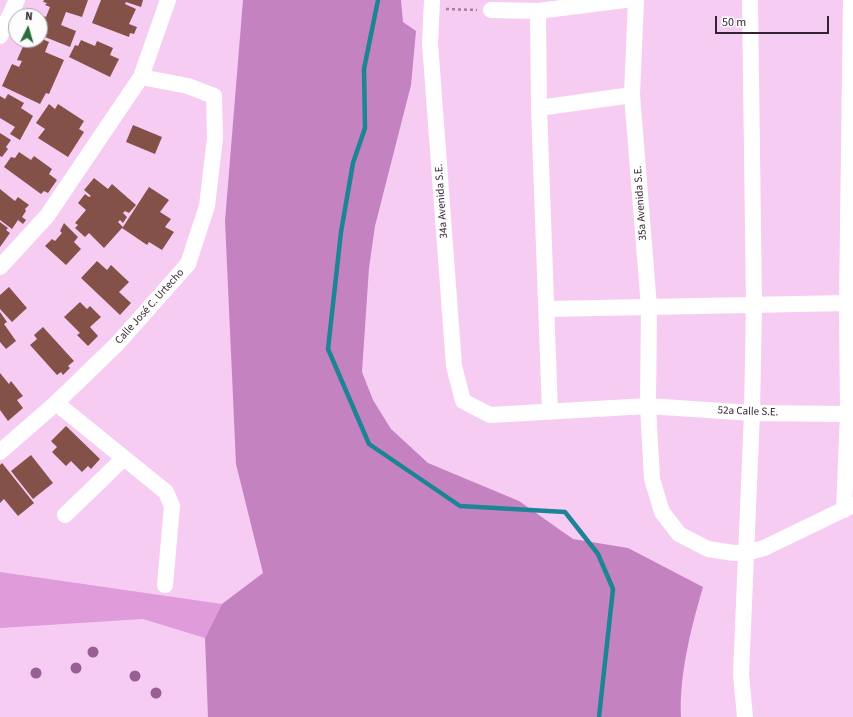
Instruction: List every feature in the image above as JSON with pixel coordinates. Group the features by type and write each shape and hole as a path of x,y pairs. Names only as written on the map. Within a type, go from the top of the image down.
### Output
{"street":[{"path":"0,36 16,0"},
{"path":"0,267 47,216 141,77 168,0"},
{"path":"492,10 538,11 625,0"},
{"name":"35a Avenida S.E.","path":"636,0 632,95 649,307 648,406 652,479 662,512 679,534 708,548 734,553 746,553"},
{"path":"745,717 741,675 752,413 754,305 750,0"},
{"path":"746,553 764,548 849,508 847,303 851,0"},
{"name":"34a Avenida S.E.","path":"432,4 430,43 454,366 463,401"},
{"path":"538,11 539,108 548,310 550,412"},
{"name":"Calle José C. Urtecho","path":"0,452 56,402 117,344 188,264 207,206 215,138 214,96 188,86 141,77"},
{"path":"539,108 632,95"},
{"path":"548,310 847,303"},
{"name":"52a Calle S.E.","path":"463,401 490,415 648,406 752,413 848,414"},
{"path":"56,402 166,492 172,506 165,585"},
{"path":"65,515 124,458"}],"path":[{"path":"432,4 492,10"}],"shaded area":[{"path":"243,0 401,0 403,22 416,31 411,85 375,226 369,268 362,372 373,400 391,429 428,463 519,501 573,539 628,548 703,587 690,635 684,668 681,717 208,717 205,638 222,604 263,573 236,464 225,221"},
{"path":"0,572 222,604 205,638 143,619 0,628"}],"building":[{"path":"44,0 88,0 82,17 66,12 61,25 76,31 70,47 48,38 48,12 50,7 45,5 47,3 43,2"},
{"path":"101,0 143,0 141,7 126,2 125,4 136,9 129,24 137,27 134,34 130,33 129,37 92,23"},
{"path":"81,40 95,46 97,41 113,48 110,55 119,59 110,77 69,57 75,45 78,46"},
{"path":"22,48 47,48 45,52 64,60 49,94 46,93 40,104 2,86 12,64 19,67 22,61 17,60"},
{"path":"8,94 24,103 21,108 33,116 20,140 10,134 15,127 0,118 0,96 5,99"},
{"path":"49,104 55,109 58,104 84,121 79,129 84,132 68,157 38,138 45,129 36,123"},
{"path":"133,125 162,137 155,154 126,142"},
{"path":"0,133 11,140 6,147 8,149 2,157 0,156"},
{"path":"19,152 31,160 34,156 52,169 49,174 57,180 48,193 44,191 41,194 4,167 11,157 15,158"},
{"path":"94,178 108,189 112,184 136,205 129,213 125,211 123,213 127,217 123,223 120,220 118,222 123,227 149,187 169,200 160,212 171,219 165,227 174,232 162,250 149,242 147,245 122,228 104,248 89,233 85,237 75,228 78,225 75,223 86,210 78,203 85,194 89,197 91,196 84,190"},
{"path":"0,189 15,201 18,197 29,205 25,209 26,211 22,217 26,220 23,224 18,220 12,229 0,220"},
{"path":"0,222 8,228 6,230 10,233 0,247"},
{"path":"64,223 78,237 74,242 81,249 66,265 45,246 52,239 55,241 62,233 60,231"},
{"path":"97,261 107,270 111,265 129,282 119,292 131,303 120,315 81,278"},
{"path":"9,287 27,308 12,322 0,309 0,295"},
{"path":"80,302 87,309 90,306 101,317 90,327 98,336 88,346 77,335 80,333 64,317"},
{"path":"0,312 7,322 4,324 16,341 6,349 0,342"},
{"path":"43,327 74,361 68,366 70,368 63,375 61,372 57,375 30,345 37,339 34,335"},
{"path":"0,373 9,384 11,381 23,396 17,400 23,408 8,421 0,410"},
{"path":"66,426 100,459 91,469 88,466 82,472 71,461 66,466 52,452 57,447 51,441"},
{"path":"31,455 53,483 33,499 11,471"},
{"path":"2,463 34,503 18,516 4,499 0,503 0,465"}],"waterway":[{"path":"378,0 364,69 365,128 353,163 341,232 328,349 369,444 460,506 565,512 598,554 613,589 599,717"}]}
